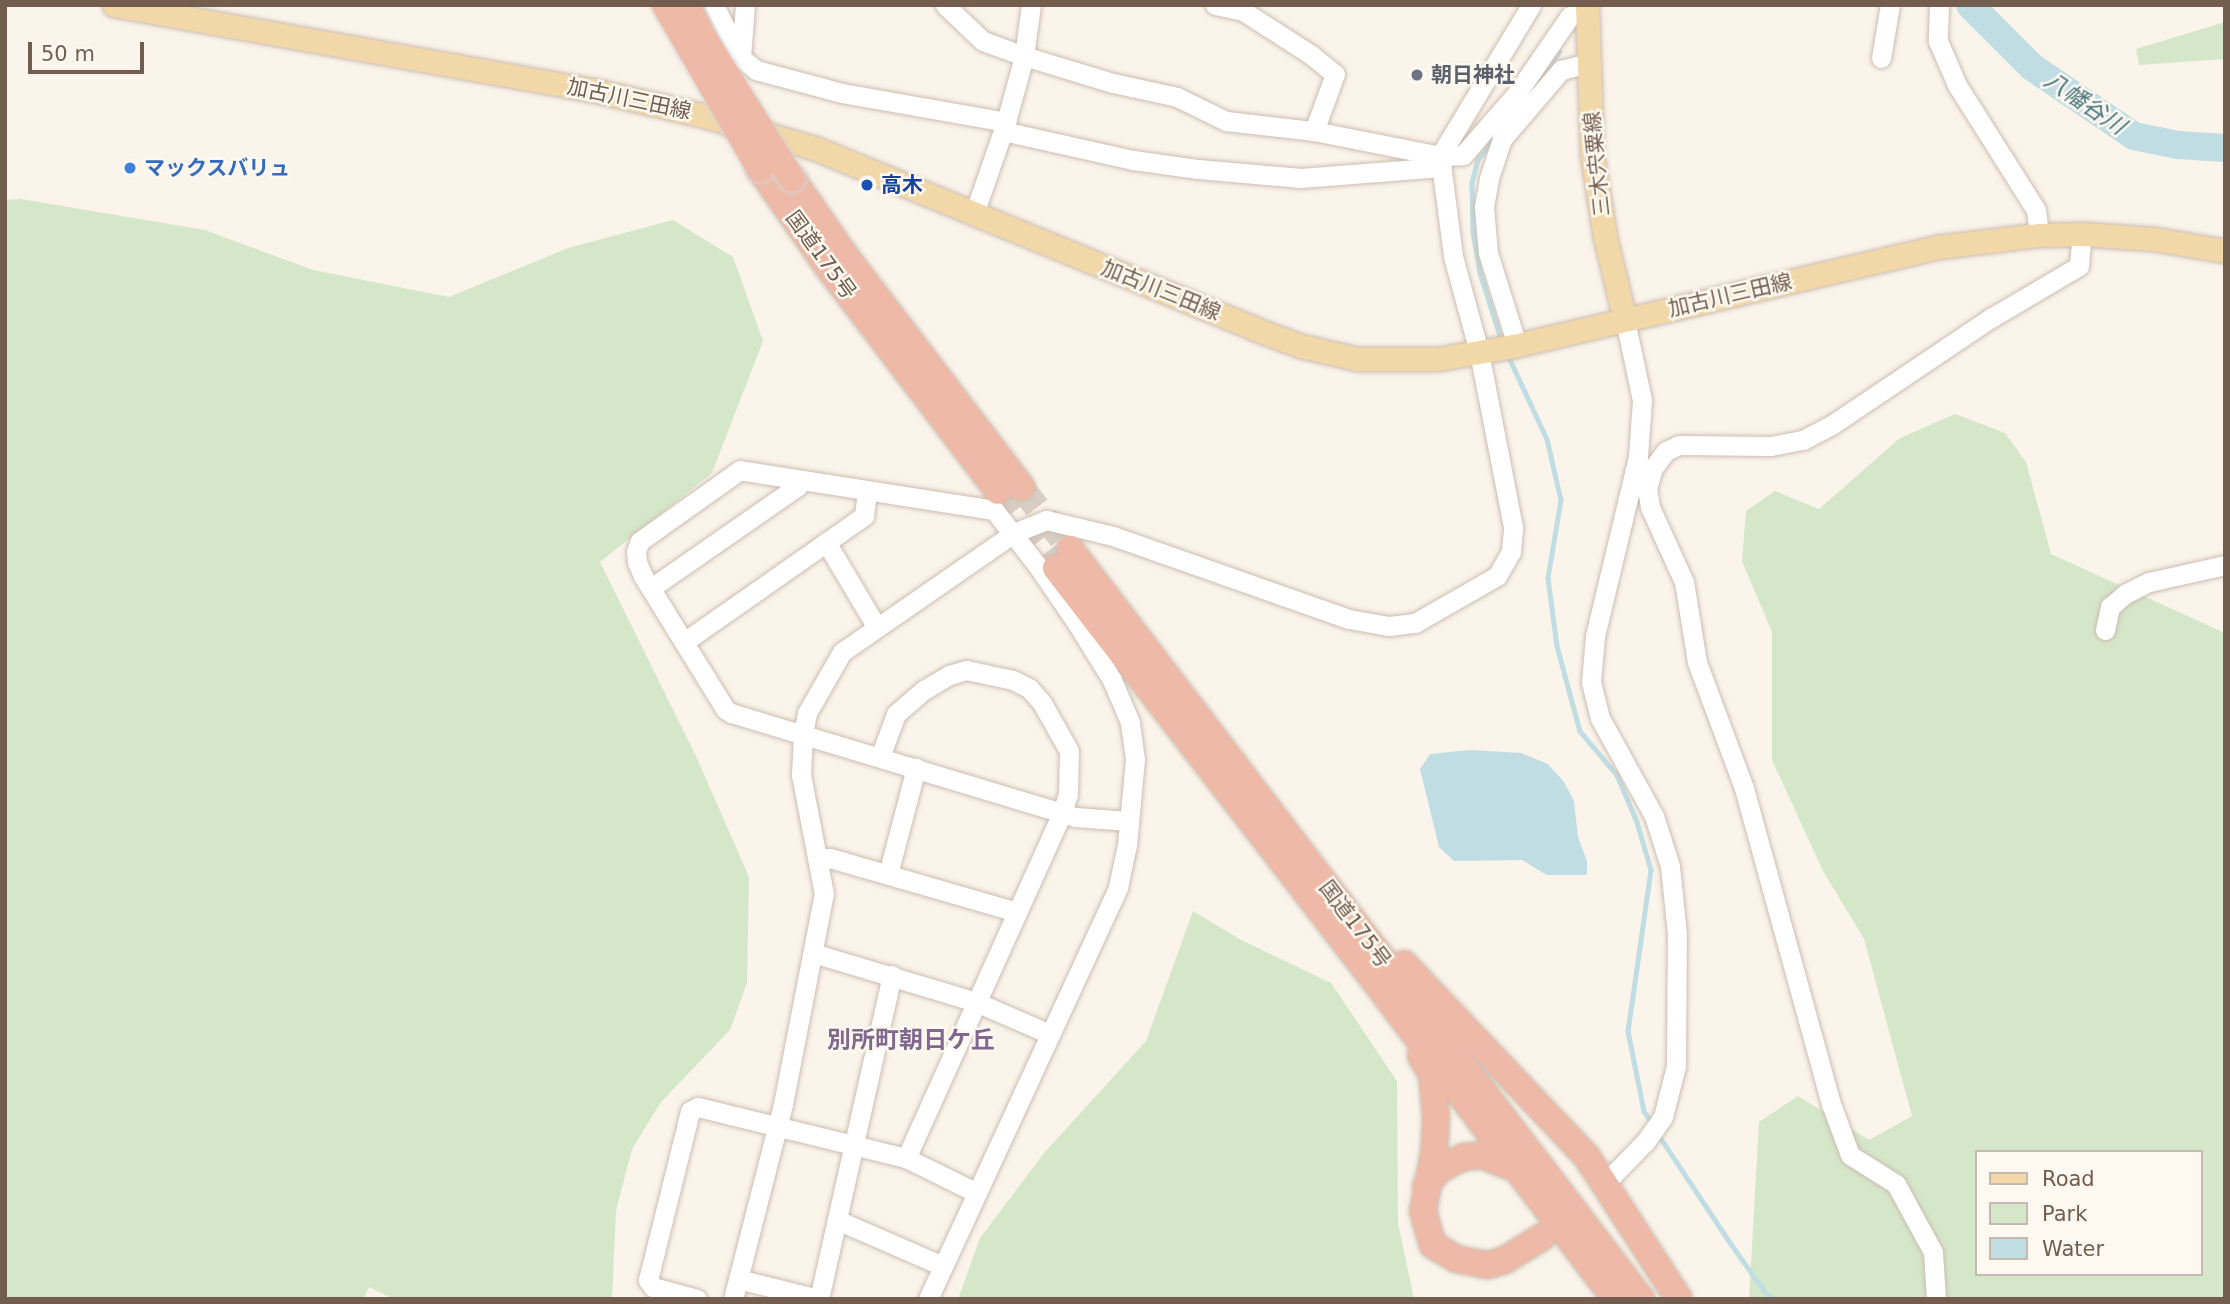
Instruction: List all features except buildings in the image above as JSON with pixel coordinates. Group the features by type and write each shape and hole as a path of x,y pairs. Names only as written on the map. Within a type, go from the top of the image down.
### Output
{"highway":[{"name":"国道175号","path":"665,5 760,169 828,267 1009,489 792,179 701,34 687,5"},
{"name":"国道175号","path":"1615,1299 1374,980 1063,559 1338,901 1642,1299"},
{"path":"1338,901 1371,923 1423,984 1587,1157 1606,1182 1679,1299"},
{"path":"1374,980 1432,1074 1436,1118 1434,1153 1423,1211 1433,1245 1456,1259 1488,1265 1505,1260 1542,1237"},
{"path":"1426,1186 1440,1169 1464,1157 1482,1155 1515,1168"},
{"path":"1586,1201 1606,1182"}],"main road":[{"name":"加古川三田線","path":"114,5 593,90 705,116 817,149 1301,346 1357,359 1407,362 1501,348 1938,247 2039,235 2082,234 2224,248"},
{"name":"三木宍粟線","path":"1587,7 1592,155 1605,237 1625,320"}],"street":[{"path":"714,5 740,57 756,70 842,93 1004,126 1133,160 1301,178 1441,162 1463,155 1517,93 1570,16 1587,7"},
{"path":"734,98 745,5"},
{"path":"944,5 983,41 1114,83 1177,97 1226,121 1314,131 1441,162"},
{"path":"974,214 1024,56 1031,5"},
{"path":"1215,5 1244,8 1335,74 1314,131"},
{"path":"1501,348 1453,256 1441,162 1531,5"},
{"path":"1881,58 1890,5"},
{"path":"1939,5 1938,41 1957,85 2036,210 2039,235"},
{"path":"733,1299 777,1127 824,894 801,775 803,734 807,713 842,652 1014,533 1046,520 1113,536 1349,619 1389,626 1415,624 1497,576 1511,552 1513,527 1501,348 1488,253 1485,207 1489,178 1502,139 1561,70 1589,62"},
{"path":"1936,1299 1933,1252 1896,1184 1850,1155 1831,1104 1744,788 1697,663 1684,582 1655,517 1647,489 1653,468 1666,451 1679,445 1771,446 1802,440 1833,424 1991,318 2079,266 2082,234"},
{"path":"1606,1182 1646,1141 1662,1117 1676,1066 1677,934 1670,866 1654,816 1600,718 1591,682 1595,636 1638,457 1642,400 1625,320"},
{"path":"928,1299 1118,887 1129,821 1135,759 1130,722 1112,680 1014,533 994,510 740,470 640,541 636,562 725,709 1062,813 1129,821"},
{"path":"651,588 799,486 799,480"},
{"path":"684,642 864,516 867,490"},
{"path":"1626,515 1646,520 1655,517"},
{"path":"826,542 876,626"},
{"path":"2105,630 2110,607 2125,594 2148,582 2225,565"},
{"path":"880,757 896,714 924,690 949,675 966,670 1013,680 1029,688 1042,703 1069,751 1068,794 1062,813 906,1158"},
{"path":"888,874 916,768"},
{"path":"818,859 830,858 1017,912"},
{"path":"813,953 976,1002 1050,1034"},
{"path":"738,1279 818,1299 891,975"},
{"path":"696,1299 653,1287 648,1280 690,1111 698,1107 906,1158 977,1192"},
{"path":"837,1220 943,1266"}],"green space":[{"path":"2225,22 2225,59 2139,65 2136,49"},
{"path":"21,199 205,230 313,270 449,297 568,248 673,220 733,257 763,341 712,473 600,562 696,756 749,877 747,983 730,1030 661,1102 632,1149 616,1211 612,1299 393,1299 369,1287 364,1299 5,1299 5,200"},
{"path":"1955,414 2005,433 2026,462 2051,554 2225,633 2225,1299 1749,1299 1759,1122 1798,1096 1869,1140 1912,1116 1864,939 1823,871 1772,760 1772,632 1742,561 1746,511 1775,491 1819,509 1900,438"},
{"path":"1193,911 1241,940 1331,983 1397,1081 1398,1223 1414,1299 958,1299 980,1238 1044,1153 1146,1041"}],"water":[{"path":"1470,750 1521,753 1548,764 1564,782 1574,801 1578,837 1587,861 1587,875 1547,875 1522,860 1454,861 1439,847 1420,769 1430,754"}],"waterway":[{"name":"八幡谷川","path":"1970,5 2032,67 2134,136 2178,145 2225,148"},
{"path":"1530,91 1559,52"},
{"path":"1493,140 1478,160 1472,183 1473,231 1480,273 1502,342"},
{"path":"1507,353 1547,439 1561,500 1548,578 1557,646 1580,731 1617,775 1637,822 1651,870 1628,1031 1644,1111 1652,1123"},
{"path":"1658,1134 1731,1244 1766,1293 1774,1299"}],"tunnel":[{"path":"1021,487 1070,549"},
{"path":"998,491 1056,568"}],"place":[{"name":"朝日神社","path":"1417,75"},
{"name":"マックスバリュ","path":"130,168"},
{"name":"高木","path":"867,185"}],"district":[{"name":"別所町朝日ケ丘","path":"911,1041"}]}
